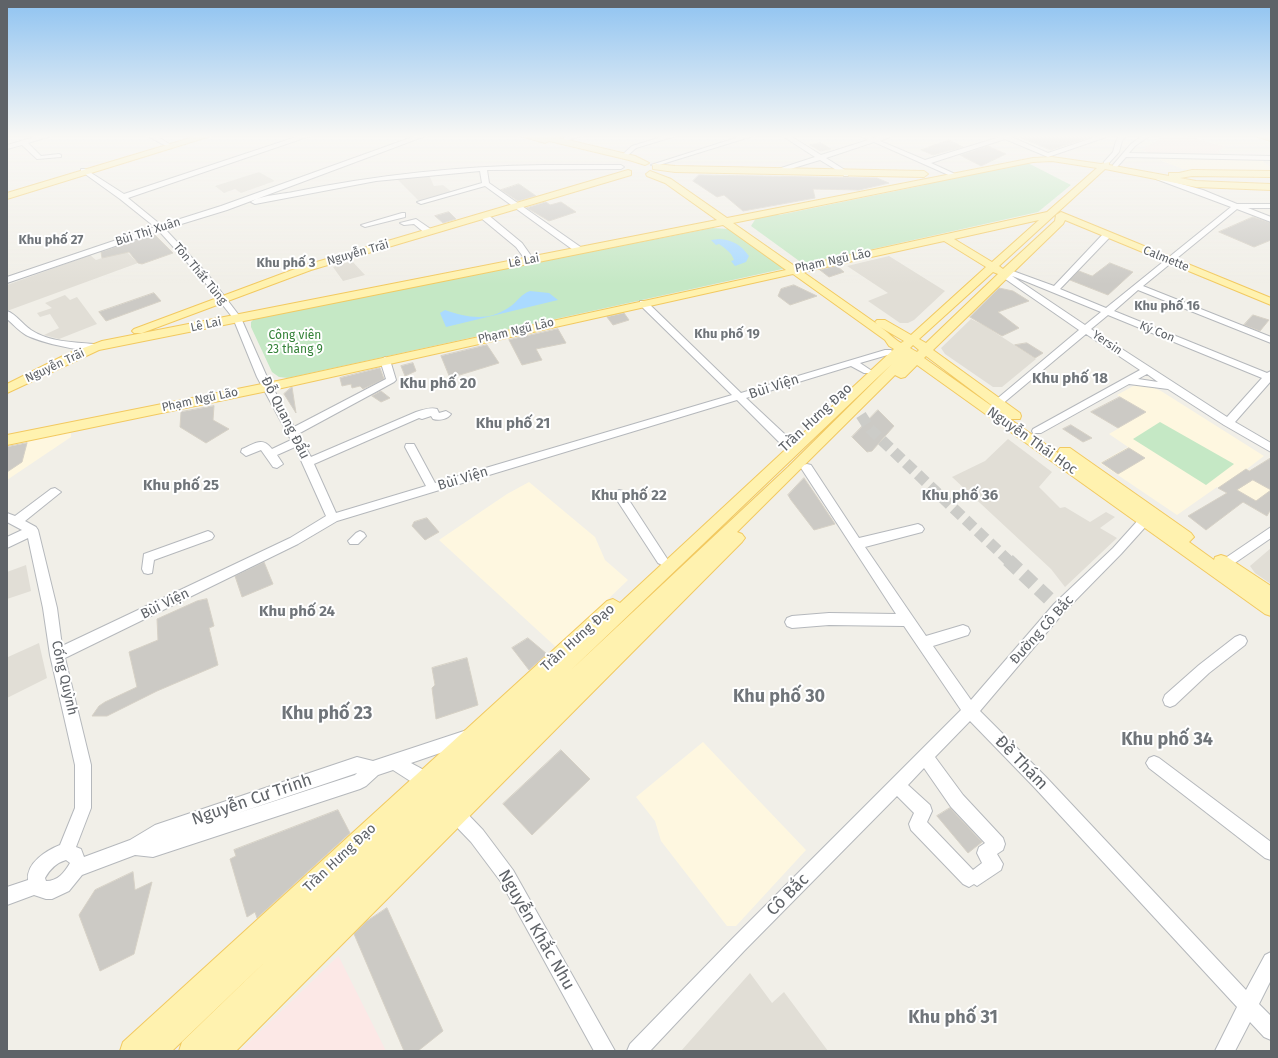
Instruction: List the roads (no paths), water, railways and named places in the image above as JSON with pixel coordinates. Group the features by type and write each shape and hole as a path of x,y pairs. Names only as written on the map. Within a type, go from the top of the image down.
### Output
{"main road":[{"path":"7,193 37,184"},
{"path":"7,196 43,184"},
{"name":"Nguyễn Trãi","path":"164,328 222,299 306,268 588,184"},
{"path":"673,184 730,220 750,230 799,269"},
{"path":"682,184 718,212 757,215"},
{"name":"Lê Lai","path":"94,347 164,328 237,318 907,184"},
{"name":"Trần Hưng Đạo","path":"440,796 592,672 649,617 676,572 739,512 774,494 797,456 827,413 877,379 907,344 934,325 976,285 997,269 1013,237 1028,233 1086,184"},
{"name":"Trần Hưng Đạo","path":"191,1051 242,1014 364,894 440,796 482,734 642,585 676,572 723,544 739,512 766,470 797,456 852,417 877,379 907,344 934,325 976,285 1060,222 1061,215 1088,184"},
{"path":"1183,184 1198,188 1271,187"},
{"path":"699,226 718,212"},
{"path":"750,230 748,224 757,215"},
{"name":"Phạm Ngũ Lão","path":"7,440 267,387 1048,215"},
{"name":"Calmette","path":"1061,215 1271,302"},
{"path":"730,220 740,232"},
{"path":"1025,220 1037,225"},
{"path":"699,226 722,226 740,232 799,269"},
{"name":"Yersin","path":"944,237 997,269"},
{"name":"Nguyễn Thái Học","path":"799,269 889,338 907,344 932,356 997,403 1032,434 1144,521 1183,546 1271,609"},
{"name":"Nguyễn Thái Học","path":"907,344 1032,434 1271,595"},
{"name":"Nguyễn Trãi","path":"7,389 94,347"},
{"name":"Trần Hưng Đạo","path":"132,1051 257,944 359,848 546,727 592,672"},
{"name":"Trần Hưng Đạo","path":"154,1051 223,986 257,944"},
{"path":"223,986 242,1014"},
{"name":"Trần Hưng Đạo","path":"219,1051 242,1014"}],"street":[{"name":"Tôn Thất Tùng","path":"104,184 123,197 160,228 206,278 237,318"},
{"path":"123,197 161,184"},
{"name":"Bùi Thị Xuân","path":"7,280 224,208 286,184"},
{"path":"224,208 351,184"},
{"path":"420,202 485,184"},
{"path":"487,184 579,250"},
{"path":"276,188 284,196"},
{"path":"1198,188 1271,220"},
{"path":"997,403 1085,328 1237,206 1271,206"},
{"path":"365,225 402,215"},
{"path":"484,216 519,245 530,260"},
{"path":"404,223 416,220 429,232"},
{"path":"1055,290 1107,235"},
{"name":"Ký Con","path":"997,269 1055,290 1270,376"},
{"name":"Yersin","path":"997,269 1049,306 1085,328 1228,423 1271,448"},
{"path":"1137,287 1271,340"},
{"name":"Ðề Thám","path":"643,303 740,397 797,456 970,711 1040,782 1271,1030"},
{"path":"7,314 29,333 39,337 64,344 94,347"},
{"name":"Ðỗ Quang Ðẩu","path":"237,318 267,387 308,462 333,518"},
{"name":"Bùi Viện","path":"58,655 294,541 333,518 740,397 907,344"},
{"path":"270,454 391,380 385,360"},
{"path":"851,362 877,379"},
{"path":"1032,434 1147,370"},
{"path":"1228,423 1270,376"},
{"path":"1129,380 1157,384 1176,389"},
{"path":"308,462 341,453 420,414 422,416 433,412 437,417 446,414"},
{"path":"246,452 263,445 277,464"},
{"path":"410,448 433,488"},
{"path":"11,519 55,492"},
{"path":"619,494 676,572"},
{"path":"11,519 32,530"},
{"name":"Đường Cô Bắc","path":"940,741 970,711 1059,608 1117,551 1144,521"},
{"path":"856,544 918,529"},
{"path":"7,543 32,530"},
{"name":"Cống Quỳnh","path":"32,530 83,765 82,808 66,852"},
{"path":"1225,564 1271,532"},
{"path":"148,569 148,557 208,536"},
{"path":"792,622 829,619 908,620"},
{"path":"923,643 963,631"},
{"path":"1170,700 1204,669 1240,641"},
{"name":"Nguyễn Cư Trinh","path":"76,868 135,847 153,849 360,781 373,769 482,734 546,727"},
{"name":"Cô Bắc","path":"637,1051 738,945 940,741"},
{"path":"897,784 924,811 917,824 973,878 995,864 985,853 997,844 957,801 925,757"},
{"name":"Nguyễn Khắc Nhu","path":"394,762 440,796 477,836 507,876 605,1051"},
{"path":"1154,763 1271,852"},
{"path":"66,852 72,853 77,858 76,868 69,880 58,888 43,890 37,885 36,877 41,867 53,856 66,852"},
{"path":"7,896 37,885"},
{"path":"1226,1051 1271,961"}],"water":[{"path":"719,239 733,242 740,246 749,256 746,262 735,266 731,261 734,260 730,253 719,244 716,245 711,240"},
{"path":"530,291 549,293 558,300 446,327 440,313 445,310 462,315 478,317 487,316 503,311"}],"tunnel":[{"path":"861,415 870,429 1009,561"},
{"path":"1008,560 1059,608"}],"district":[{"name":"Khu phố 27","path":"51,240"},
{"name":"Khu phố 3","path":"286,263"},
{"name":"Khu phố 16","path":"1167,306"},
{"name":"Khu phố 19","path":"727,334"},
{"name":"Khu phố 18","path":"1070,379"},
{"name":"Khu phố 20","path":"438,384"},
{"name":"Khu phố 21","path":"513,424"},
{"name":"Khu phố 25","path":"181,486"},
{"name":"Khu phố 22","path":"629,496"},
{"name":"Khu phố 36","path":"960,496"},
{"name":"Khu phố 24","path":"297,612"},
{"name":"Khu phố 30","path":"779,697"},
{"name":"Khu phố 23","path":"327,714"},
{"name":"Khu phố 34","path":"1167,740"},
{"name":"Khu phố 31","path":"953,1018"}],"park label":[{"name":"Công viên 23 tháng 9","path":"295,343"}]}
